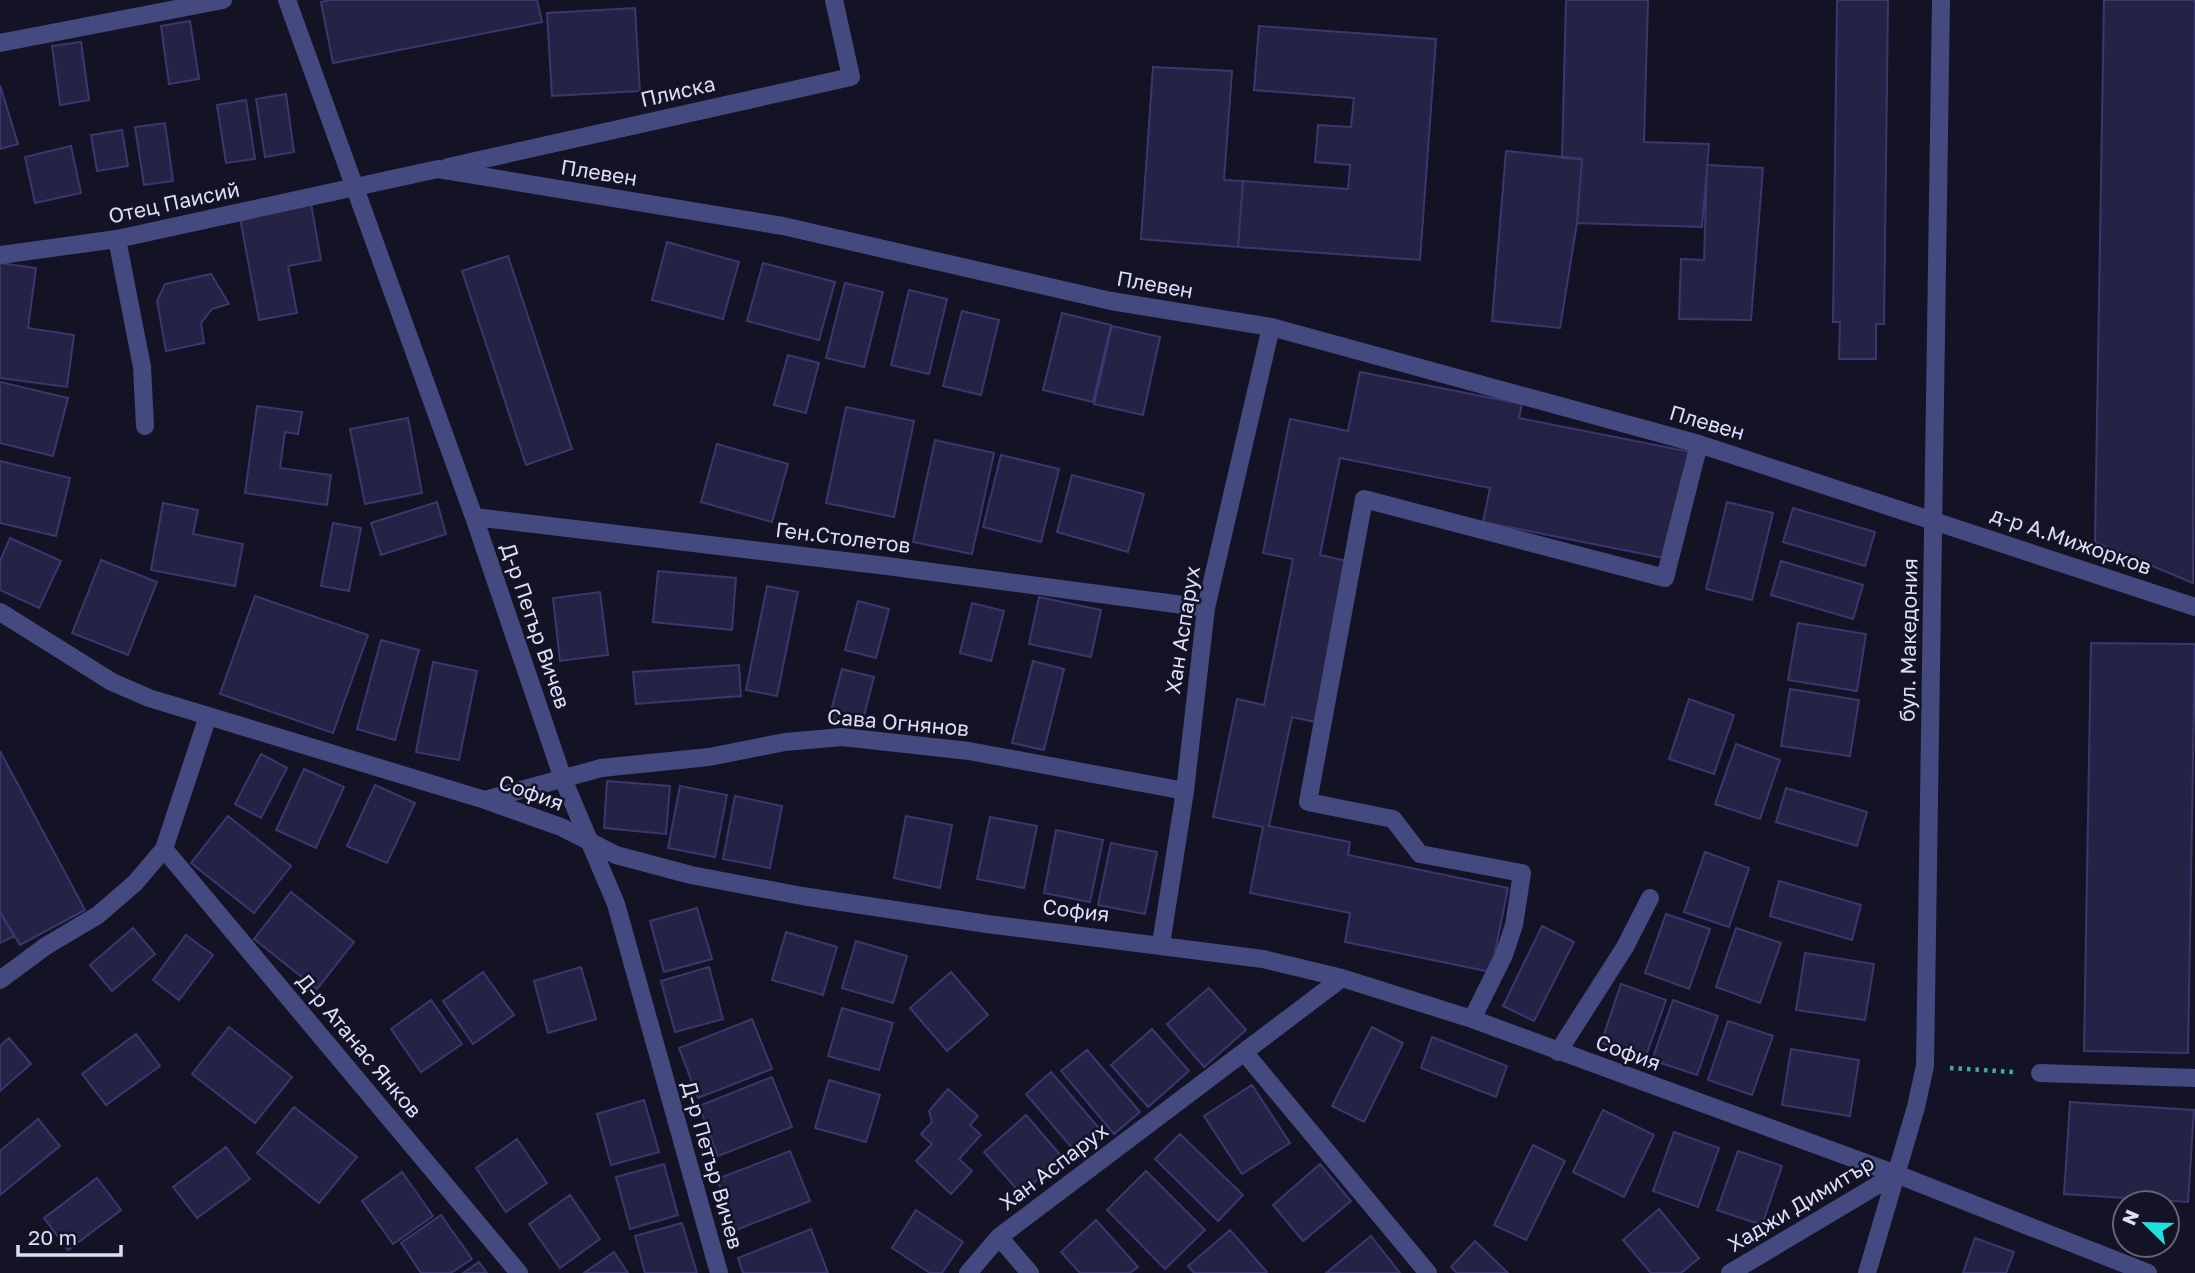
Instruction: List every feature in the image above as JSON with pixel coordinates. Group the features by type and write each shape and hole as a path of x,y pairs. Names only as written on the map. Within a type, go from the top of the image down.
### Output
{"street":[{"path":"0,43 223,0"},
{"name":"Д-р Петър Вичев","path":"287,0 474,517 563,779 592,842 616,904 719,1273"},
{"name":"Плиска","path":"438,169 850,77 834,0"},
{"name":"бул. Македония","path":"1867,1273 1924,1066 1941,0"},
{"name":"Плевен","path":"356,188 438,169 783,226 1111,301 1271,327 1699,444 1933,519"},
{"name":"Отец Паисий","path":"0,255 117,239 356,188"},
{"path":"117,239 142,367 145,426"},
{"name":"Хан Аспарух","path":"1161,944 1185,790 1206,608 1271,327"},
{"path":"1472,1019 1507,945 1522,873 1420,854 1393,819 1308,802 1364,499 1665,578 1699,444"},
{"name":"Ген.Столетов","path":"474,517 873,564 1206,608"},
{"name":"д-р А.Мижорков","path":"1933,519 2195,607"},
{"name":"София","path":"0,612 112,682 149,698 485,800 592,842 616,855 678,872 802,896 987,924 1161,944 1263,960 1342,978 1472,1019 1896,1174 2148,1273"},
{"path":"0,980 46,946 98,915 135,883 164,849 208,716"},
{"name":"Сава Огнянов","path":"485,800 601,768 709,757 785,742 842,737 969,751 1185,790"},
{"name":"Д-р Атанас Янков","path":"164,849 519,1273"},
{"path":"1558,1052 1625,947 1650,898"},
{"name":"Хан Аспарух","path":"968,1273 999,1237 1342,978"},
{"path":"1244,1052 1428,1273"},
{"path":"2040,1073 2195,1079"},
{"name":"Хаджи Димитър","path":"1730,1273 1896,1174"},
{"path":"999,1237 1030,1273"}],"path":[{"path":"1924,1066 2040,1073"}],"building":[{"path":"537,0 542,22 333,63 321,2"},
{"path":"1566,0 1648,0 1644,142 1709,144 1702,227 1577,223 1582,159 1562,158"},
{"path":"1837,0 1888,0 1884,324 1876,324 1876,359 1839,359 1840,322 1833,322"},
{"path":"2104,0 2195,0 2193,583 2095,542"},
{"path":"635,8 640,91 552,96 547,13"},
{"path":"190,21 199,79 169,84 161,26"},
{"path":"1259,26 1436,39 1420,260 1238,247 1243,181 1348,189 1350,165 1315,162 1318,125 1351,127 1354,98 1254,90"},
{"path":"81,42 89,100 60,105 52,46"},
{"path":"1153,67 1232,71 1224,180 1243,181 1238,247 1141,239"},
{"path":"0,85 18,144 0,149"},
{"path":"286,94 294,152 265,157 256,99"},
{"path":"246,100 255,159 226,163 217,105"},
{"path":"165,123 173,181 144,185 135,127"},
{"path":"122,130 128,166 97,171 91,135"},
{"path":"71,146 81,193 35,203 25,157"},
{"path":"1506,151 1582,159 1577,223 1560,328 1492,321"},
{"path":"1707,165 1763,168 1751,320 1679,319 1681,259 1704,260"},
{"path":"311,204 321,260 288,266 297,313 259,320 240,218"},
{"path":"667,242 739,262 723,319 652,300"},
{"path":"508,256 572,449 526,465 462,271"},
{"path":"0,263 36,268 28,328 74,335 67,387 0,378"},
{"path":"763,263 835,282 819,340 747,321"},
{"path":"211,274 229,304 212,309 201,323 204,343 166,351 157,301 165,284"},
{"path":"845,283 883,292 864,367 826,358"},
{"path":"909,290 947,299 929,374 891,365"},
{"path":"962,311 999,320 981,395 943,386"},
{"path":"1062,313 1111,325 1093,402 1043,390"},
{"path":"1112,326 1160,337 1143,415 1094,404"},
{"path":"788,355 819,363 806,413 774,405"},
{"path":"1360,372 1522,404 1519,418 1696,453 1674,560 1483,522 1490,488 1340,458 1320,555 1347,561 1315,722 1292,717 1269,826 1350,842 1348,855 1508,888 1491,972 1345,942 1350,913 1250,893 1263,827 1213,817 1237,699 1264,705 1293,559 1263,553 1290,419 1348,431"},
{"path":"0,382 68,398 53,456 0,443"},
{"path":"257,406 302,412 298,434 285,432 280,468 331,475 327,505 245,493"},
{"path":"846,407 914,421 894,517 826,503"},
{"path":"408,418 422,493 365,504 350,429"},
{"path":"935,440 994,453 972,554 913,542"},
{"path":"717,444 788,464 772,522 701,502"},
{"path":"1001,455 1059,469 1041,542 983,527"},
{"path":"0,461 70,478 56,536 0,523"},
{"path":"1072,475 1144,494 1128,552 1057,532"},
{"path":"437,502 446,534 381,555 371,523"},
{"path":"1727,502 1773,513 1752,600 1706,589"},
{"path":"163,503 198,510 193,534 243,544 235,586 151,570"},
{"path":"1793,508 1875,532 1865,566 1783,542"},
{"path":"333,523 361,528 349,591 321,586"},
{"path":"10,538 61,561 39,608 0,590 0,561"},
{"path":"101,560 157,582 128,655 72,633"},
{"path":"1781,561 1863,585 1853,619 1771,595"},
{"path":"658,571 736,578 732,630 653,622"},
{"path":"767,586 798,592 777,696 746,690"},
{"path":"600,592 608,655 560,661 553,598"},
{"path":"255,596 368,635 333,733 220,694"},
{"path":"1039,597 1101,610 1091,657 1029,644"},
{"path":"858,601 889,609 876,658 845,650"},
{"path":"972,603 1004,611 991,661 960,653"},
{"path":"1798,623 1866,634 1857,691 1788,680"},
{"path":"381,640 419,650 395,740 357,729"},
{"path":"2091,643 2195,644 2188,1053 2084,1051"},
{"path":"1033,661 1064,669 1044,750 1012,743"},
{"path":"433,662 477,671 459,760 416,752"},
{"path":"739,665 741,696 636,704 633,672"},
{"path":"842,669 874,677 861,727 829,719"},
{"path":"1790,689 1859,700 1850,756 1781,746"},
{"path":"1689,699 1734,715 1714,774 1669,759"},
{"path":"1736,744 1780,760 1760,819 1715,804"},
{"path":"0,751 85,910 20,945 0,912"},
{"path":"261,754 287,768 261,818 235,804"},
{"path":"304,769 344,787 316,848 276,830"},
{"path":"607,781 670,786 666,834 604,828"},
{"path":"375,785 415,803 387,863 347,846"},
{"path":"680,786 727,795 715,857 668,848"},
{"path":"1786,788 1867,812 1857,846 1776,822"},
{"path":"735,796 782,806 770,868 723,859"},
{"path":"228,816 291,866 254,913 191,863"},
{"path":"906,816 952,825 940,888 894,878"},
{"path":"990,817 1037,826 1024,888 977,879"},
{"path":"1056,830 1103,840 1090,902 1044,893"},
{"path":"1111,843 1157,852 1145,914 1098,905"},
{"path":"1705,852 1749,868 1729,927 1684,912"},
{"path":"1779,881 1861,905 1852,940 1770,916"},
{"path":"291,892 354,942 317,989 254,939"},
{"path":"697,908 712,959 664,972 650,921"},
{"path":"0,912 14,936 0,943"},
{"path":"1666,914 1710,929 1689,989 1645,973"},
{"path":"1542,926 1574,942 1534,1021 1503,1006"},
{"path":"133,928 155,954 112,991 90,965"},
{"path":"1736,928 1781,943 1760,1003 1716,987"},
{"path":"786,932 837,947 823,995 772,980"},
{"path":"186,935 213,955 179,1000 153,980"},
{"path":"856,941 907,956 893,1003 842,988"},
{"path":"1805,953 1874,964 1865,1020 1796,1010"},
{"path":"581,967 596,1019 548,1033 534,981"},
{"path":"709,967 723,1019 675,1032 661,981"},
{"path":"483,972 514,1015 473,1044 443,1001"},
{"path":"951,972 988,1015 947,1051 910,1008"},
{"path":"1621,984 1666,1000 1645,1059 1601,1043"},
{"path":"1209,988 1246,1030 1204,1067 1167,1024"},
{"path":"431,1000 462,1044 421,1072 391,1029"},
{"path":"1673,1000 1718,1016 1697,1075 1652,1060"},
{"path":"842,1008 893,1023 879,1070 828,1056"},
{"path":"752,1019 772,1069 698,1098 679,1048"},
{"path":"1728,1021 1773,1036 1752,1095 1708,1080"},
{"path":"229,1027 292,1077 255,1123 192,1074"},
{"path":"1372,1027 1403,1043 1364,1122 1332,1106"},
{"path":"1152,1029 1189,1071 1148,1107 1111,1065"},
{"path":"136,1034 160,1066 106,1105 82,1074"},
{"path":"1432,1037 1507,1066 1496,1097 1421,1068"},
{"path":"9,1038 31,1064 0,1091 0,1046"},
{"path":"1791,1049 1859,1060 1850,1116 1782,1105"},
{"path":"1087,1050 1140,1112 1114,1134 1061,1071"},
{"path":"1051,1072 1104,1134 1079,1156 1026,1094"},
{"path":"772,1077 792,1127 718,1156 699,1106"},
{"path":"829,1080 880,1095 866,1142 815,1128"},
{"path":"1252,1085 1290,1143 1242,1174 1204,1116"},
{"path":"948,1089 978,1116 970,1125 981,1135 959,1159 972,1171 951,1194 916,1161 932,1144 921,1134 932,1122 929,1111"},
{"path":"644,1100 659,1152 611,1165 597,1114"},
{"path":"2070,1102 2194,1110 2188,1202 2181,1202 2181,1189 2111,1189 2111,1197 2064,1194"},
{"path":"294,1107 357,1157 319,1203 257,1153"},
{"path":"1603,1110 1654,1135 1624,1197 1573,1172"},
{"path":"1026,1115 1063,1158 1021,1194 984,1152"},
{"path":"38,1119 60,1146 0,1195 0,1151"},
{"path":"1674,1132 1719,1148 1698,1207 1653,1191"},
{"path":"1180,1134 1243,1195 1218,1221 1155,1159"},
{"path":"517,1139 547,1183 506,1212 476,1168"},
{"path":"1533,1145 1565,1161 1526,1240 1494,1225"},
{"path":"226,1147 250,1179 197,1218 173,1187"},
{"path":"790,1151 810,1201 736,1230 717,1179"},
{"path":"1738,1151 1782,1166 1762,1225 1717,1210"},
{"path":"664,1164 678,1215 630,1229 616,1177"},
{"path":"1320,1164 1351,1201 1303,1241 1273,1205"},
{"path":"1146,1171 1205,1230 1165,1269 1107,1210"},
{"path":"402,1172 433,1216 393,1244 362,1201"},
{"path":"97,1178 121,1210 68,1250 44,1218"},
{"path":"570,1195 600,1239 560,1268 529,1224"},
{"path":"1659,1209 1699,1258 1681,1273 1651,1273 1623,1240"},
{"path":"916,1210 963,1242 942,1273 930,1273 892,1248"},
{"path":"441,1215 472,1259 451,1273 421,1273 401,1243"},
{"path":"1096,1220 1138,1267 1130,1273 1080,1273 1061,1252"},
{"path":"682,1223 697,1273 645,1273 635,1236"},
{"path":"811,1229 828,1273 743,1273 738,1258"},
{"path":"1230,1230 1267,1272 1194,1273 1188,1266"},
{"path":"1371,1236 1400,1273 1326,1273"},
{"path":"1975,1238 2014,1252 2006,1273 1963,1273"},
{"path":"1475,1241 1508,1273 1457,1273 1451,1267"},
{"path":"614,1252 628,1273 584,1273"},
{"path":"479,1262 487,1273 463,1273"}]}
